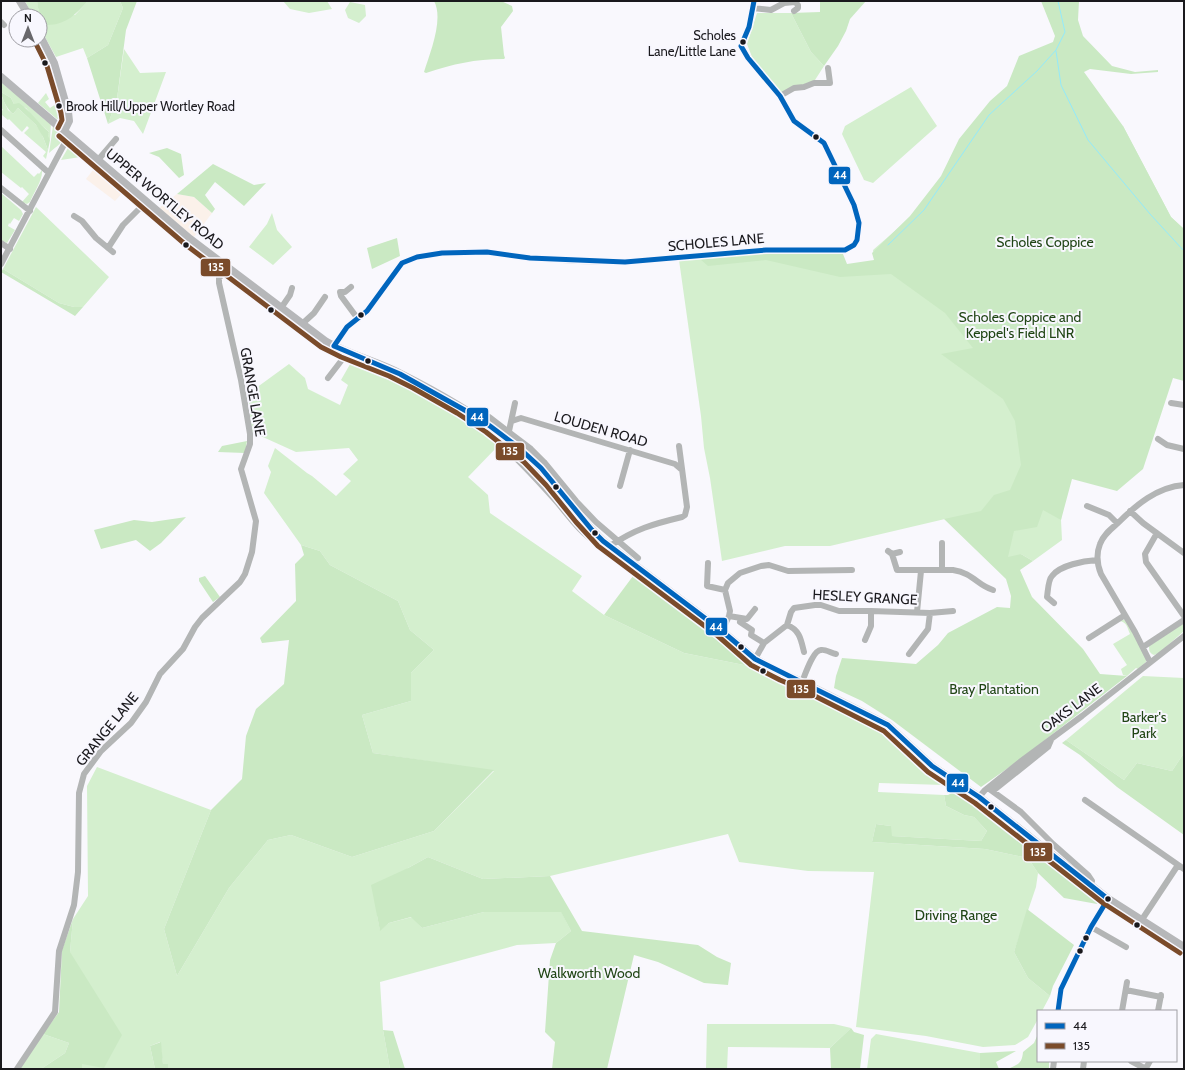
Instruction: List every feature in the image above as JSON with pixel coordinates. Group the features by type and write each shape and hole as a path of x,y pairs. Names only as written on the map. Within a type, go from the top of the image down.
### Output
{"main road":[{"path":"46,48 54,63 60,81 69,118 67,133"},
{"name":"UPPER WORTLEY ROAD","path":"1,77 146,202 228,268 302,324 334,346 400,374 508,435 541,468 592,530 606,543 722,631 755,659 782,674 802,682 888,725 932,766 979,797 1108,899 1141,921 1169,936 1184,947"}],"street":[{"name":"SCHOLES LANE","path":"334,346 347,327 367,311 402,263 417,257 442,253 487,252 530,258 626,262 766,250 845,250 854,245 858,238 858,223 854,205 824,143 796,123 780,96 748,58 741,46 749,27 754,1"},
{"path":"753,8 771,10 784,2 795,2 798,5 798,8 794,11"},
{"path":"780,96 794,88 804,87 814,83 830,83 828,68"},
{"path":"1,130 49,172"},
{"path":"1,264 30,211 67,133"},
{"path":"98,160 116,139"},
{"path":"1,188 30,211"},
{"path":"74,216 82,221 96,238 111,250 122,225 146,202"},
{"path":"1,243 10,249"},
{"name":"GRANGE LANE","path":"17,1069 56,1012 59,951 69,923 75,898 78,872 80,793 84,774 101,751 131,723 146,702 160,674 183,649 195,627 202,618 240,582 245,574 252,552 256,521 241,469 250,444 250,434 219,283 220,278 228,268"},
{"path":"351,287 345,292 340,292 341,296 358,319"},
{"path":"281,308 290,295 292,288"},
{"path":"302,324 314,313 325,297"},
{"path":"328,378 348,352"},
{"path":"1171,402 1184,406"},
{"path":"508,435 516,403"},
{"name":"UPPER WORTLEY ROAD","path":"490,417 508,435 544,462 576,501 638,558"},
{"name":"LOUDEN ROAD","path":"512,421 521,418 675,464 682,470"},
{"path":"1158,439 1167,445 1184,449"},
{"path":"606,543 617,540 642,527 685,515 687,511 687,501 679,446"},
{"path":"620,486 630,450"},
{"path":"1150,662 1126,615 1101,574 1097,560 1098,548 1102,540 1117,523 1143,501 1168,488 1184,485"},
{"path":"1087,506 1109,515 1117,523"},
{"path":"1130,511 1143,523 1184,553"},
{"path":"1157,533 1145,554 1146,562 1184,616"},
{"path":"940,542 942,570"},
{"path":"900,552 890,552 896,573 942,570 961,571 985,587 993,590"},
{"path":"1054,603 1047,597 1051,577 1056,572 1078,562 1097,560"},
{"path":"708,563 707,586 725,590"},
{"path":"722,631 729,616 729,605 725,590 728,583 733,578 747,570 769,565 788,571 852,570"},
{"path":"917,612 921,571"},
{"name":"HESLEY GRANGE","path":"755,659 764,643 788,625 792,610 804,606 821,605 839,611 930,613 954,611"},
{"path":"729,616 747,619 755,609"},
{"path":"865,640 872,626 872,611"},
{"path":"909,654 928,630 930,613"},
{"path":"1089,638 1126,615"},
{"path":"1143,647 1184,620"},
{"path":"740,622 752,630 751,635 764,643"},
{"path":"788,625 799,633 804,652"},
{"name":"OAKS LANE","path":"979,797 990,790 1051,738 1082,716 1182,638 1184,645"},
{"path":"802,682 814,654 818,650 822,649 836,654"},
{"name":"UPPER WORTLEY ROAD","path":"990,790 1021,812 1053,844 1088,875 1092,881 1090,885"},
{"path":"1085,800 1184,869"},
{"path":"1141,921 1178,865"},
{"path":"1058,1010 1061,989 1091,927 1108,899"},
{"path":"1091,927 1126,947"},
{"path":"1122,1010 1127,982"},
{"path":"1126,990 1161,995 1158,1010"},
{"path":"1133,1062 1146,1069"}],"shaded area":[{"path":"97,165 125,190 115,201 86,179"},
{"path":"177,194 194,197 212,213 194,237 159,208"}],"green space":[{"path":"25,1 37,1 38,8 29,8"},
{"path":"37,1 88,1 70,18 54,25 48,25 48,8 38,8"},
{"path":"88,1 120,1 123,8 108,45 87,58 83,48 56,57 48,42 48,17 75,15"},
{"path":"120,1 137,1 126,30 117,99 108,124 87,58 108,45 123,8"},
{"path":"283,1 327,1 332,9 309,13 290,9"},
{"path":"434,1 501,1 512,6 513,11 501,27 505,58 464,63 426,73 424,72 437,26 437,8"},
{"path":"820,1 866,1 850,19 846,31 838,46 824,66 811,52 791,13 820,12"},
{"name":"Scholes Coppice","path":"1041,1 1079,1 1078,20 1083,36 1112,66 1135,72 1158,70 1158,72 1131,74 1090,69 1084,72 1123,126 1171,217 1184,229 1184,381 1173,378 1143,469 1117,491 1072,479 1061,520 1043,510 1037,527 1014,531 1008,557 1021,554 1033,561 1020,570 1032,597 1083,649 1100,674 1127,676 1018,761 981,787 892,720 862,701 834,688 842,658 916,664 938,645 948,633 997,607 1010,608 1011,596 1006,579 944,519 981,511 994,495 1010,490 1021,465 1015,421 1003,399 941,354 973,348 945,313 891,274 840,277 766,260 708,266 700,259 768,253 843,254 847,264 874,260 872,253 910,216 941,176 959,139 990,101 1007,86 1019,56 1053,42 1055,36"},
{"path":"350,2 365,5 366,16 359,23 348,18 345,10"},
{"path":"757,13 791,13 811,52 824,66 815,80 782,93 752,57 747,44"},
{"path":"124,49 140,73 166,72 143,134 134,121 120,118 108,124 117,99"},
{"path":"1,82 11,91 15,92 45,120 51,123 50,140 47,137 49,132 26,108 14,104 11,98 1,92"},
{"path":"911,87 937,126 873,183 864,180 842,134 845,126"},
{"path":"1,92 11,98 14,104 19,103 23,106 49,132 48,136 50,140 48,150 36,125 18,108 13,114 5,104"},
{"path":"46,93 49,99 45,102 50,108 56,104 56,99 60,95 65,114 63,119 57,119 38,103"},
{"path":"1,95 8,110 13,114 18,108 36,125 41,132 48,150 46,159 43,156 46,152 24,133 29,128 27,126 22,132 9,119 8,120 2,115 1,111 3,110 1,107"},
{"path":"53,126 61,134 62,140 58,146 49,153"},
{"name":"Scholes Coppice and Keppel's Field LNR","path":"1123,126 1171,217 1184,229 1067,471 1061,520 1062,540 1033,561 1021,554 1014,564 945,519 830,546 785,546 722,561 710,478 704,448 701,416 679,260 757,253 779,254 847,267 875,262 873,250 911,217"},
{"path":"1,146 34,177 42,170 40,182 30,202 27,204 22,202 29,194 1,172"},
{"path":"73,146 87,156 61,160 68,148"},
{"path":"167,148 181,154 184,175 179,178 159,157 149,153"},
{"path":"213,164 254,185 266,183 244,206 215,182 205,195 215,209 212,213 194,197 177,194"},
{"path":"1,193 21,210 23,214 19,221 14,218 10,224 9,223 8,226 15,230 7,243 1,240"},
{"path":"36,207 109,277 83,307 74,307 59,303 3,269"},
{"path":"272,213 277,230 292,247 273,265 249,247 267,224"},
{"path":"397,238 400,256 372,269 367,248"},
{"path":"3,269 59,303 74,307 83,307 75,316 1,272"},
{"name":"Driving Range","path":"353,359 396,379 472,419 500,439 499,445 468,477 488,495 490,513 582,576 572,591 604,615 684,653 754,667 888,731 923,768 944,785 879,783 878,792 944,795 946,806 964,815 974,817 987,831 981,841 891,836 891,826 876,824 872,842 985,849 1028,858 1038,873 1036,887 1014,952 1028,978 1050,996 1043,1010 1037,1010 1037,1021 1028,1037 1015,1045 983,1047 926,1036 856,1027 874,872 808,871 739,862 728,834 550,876 483,879 428,857 408,868 377,915 380,930 389,923 412,917 422,928 484,912 561,911 571,931 556,943 517,945 380,982 383,1030 390,1069 168,1069 168,1064 163,1065 160,1042 150,1046 155,1069 82,1069 70,952 73,919 88,896 87,786 97,767 211,810 164,929 177,976 229,888 268,840 291,835 352,857 434,831 494,771 373,753 362,715 411,701 411,673 434,650 410,630 398,601 330,565 320,551 301,545 264,493 271,472 268,466 275,448 336,496 351,481 343,474 358,460 349,448 296,452 252,432 248,394 289,364 305,378 308,389 340,405 348,385 341,380"},
{"path":"247,441 245,453 218,452 222,446"},
{"path":"506,441 530,460 593,536 569,513 537,475 506,446"},
{"path":"186,517 161,543 150,551 136,540 101,549 94,530 134,520 152,522"},
{"path":"301,545 320,551 330,565 398,601 410,630 434,650 411,673 411,701 362,715 373,753 494,770 434,831 352,857 291,835 268,840 229,888 177,976 164,929 211,810 242,779 246,736 256,709 284,684 289,640 262,643 260,638 296,601 295,564 304,555"},
{"path":"636,572 754,667 684,653 604,615"},
{"path":"205,576 220,597 213,602 199,581 199,578"},
{"path":"1126,619 1147,659 1146,662 1138,669 1136,668 1127,676 1123,675 1121,669 1127,665 1113,644 1130,634 1125,624 1119,621"},
{"path":"1184,623 1184,631 1159,653 1154,655 1150,652 1149,646"},
{"name":"Barker's Park","path":"1143,676 1184,678 1184,756 1182,756 1172,771 1137,763 1124,780 1066,740"},
{"path":"1066,740 1124,780 1137,763 1172,771 1182,756 1184,756 1184,835 1117,787 1080,755 1062,743"},
{"path":"961,788 1100,900 1097,904 1064,898 1038,873 1028,858 985,849 872,842 876,824 891,826 892,836 981,841 987,831 974,817 964,815 946,806 944,795 948,795"},
{"name":"Walkworth Wood","path":"428,857 483,879 550,876 582,931 698,945 717,957 731,963 728,985 704,983 658,962 634,955 607,1069 552,1069 555,1042 545,1032 550,960 556,943 571,931 561,912 484,912 422,928 411,917 389,923 380,931 371,885"},
{"path":"1027,909 1074,945 1053,986 1050,996 1028,978 1014,952"},
{"path":"73,919 70,952 122,1035 104,1068 82,1064 82,1069 41,1069 65,1053 69,1043 43,1034 59,1012 62,950"},
{"path":"707,1024 834,1024 851,1028 830,1048 728,1047 727,1069 706,1069"},
{"path":"851,1028 854,1032 864,1035 860,1069 831,1069 830,1048"},
{"path":"383,1030 393,1031 405,1069 390,1069"},
{"path":"43,1034 69,1043 65,1053 41,1069 20,1069"},
{"path":"876,1034 980,1053 980,1069 867,1069 871,1039"},
{"path":"1037,1036 1037,1062 1049,1062 1049,1069 1008,1069 1017,1065 1023,1052 1034,1043"},
{"path":"161,1042 163,1064 168,1064 168,1069 155,1069 150,1046"},
{"path":"1016,1051 996,1062 999,1069 980,1069 980,1053"}],"waterway":[{"path":"888,245 924,210 989,115 1037,71 1056,50 1065,32 1058,1"},
{"path":"1056,51 1061,85 1088,140 1150,214 1184,251"}],"transit line":[{"name":"44","path":"334,346 347,327 367,311 402,263 417,257 442,253 487,252 530,258 625,262 766,250 845,250 854,245 857,240 859,223 854,205 824,143 794,121 780,96 748,58 741,46 749,27 754,1"},
{"name":"135","path":"38,48 47,66 61,113 62,120 58,128"},
{"name":"135","path":"59,136 186,245 321,347 413,388 457,413 486,432 524,462 546,485 598,546 718,636 751,665 884,731 928,772 975,803 1103,903 1180,953"},
{"name":"44","path":"334,346 400,374 477,417 490,426 518,447 541,468 592,530 603,541 722,631 755,659 888,725 932,766 979,797 1108,899"},
{"name":"44","path":"1058,1010 1061,989 1091,927 1108,899"}],"place":[{"name":"Scholes Lane/Little Lane","path":"743,42"},
{"name":"Brook Hill/Upper Wortley Road","path":"59,106"}],"park label":[{"name":"Bray Plantation","path":"994,689"}]}
